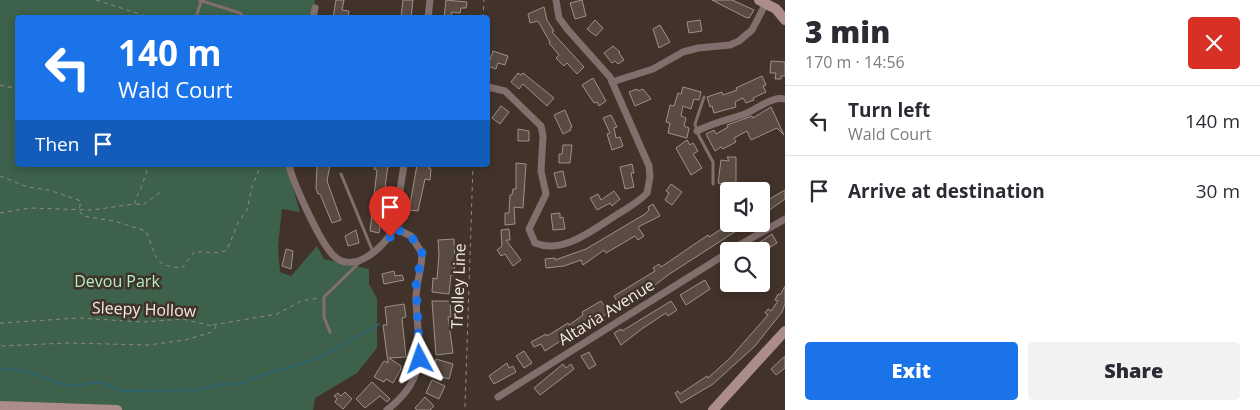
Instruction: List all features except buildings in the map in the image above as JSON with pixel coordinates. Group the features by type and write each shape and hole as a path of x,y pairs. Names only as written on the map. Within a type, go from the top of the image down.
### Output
{"street":[{"path":"428,15 430,0"},
{"path":"490,87 505,91 541,126 544,136 541,171 546,194 529,229 535,243 545,246 562,245 588,233 641,199 649,188 648,166 612,82 564,24 557,10 556,0"},
{"path":"612,82 653,69 684,52 698,48 730,45 739,41 752,30 762,2 776,9 785,20"},
{"path":"314,15 315,8"},
{"path":"697,131 716,121 743,114 776,99 785,99"},
{"path":"290,167 304,204 332,254 345,261 361,260 384,245 394,228 404,167"},
{"name":"Altavia Avenue","path":"745,242 785,219"},
{"path":"387,410 413,382 420,359 416,285 422,253 411,236 394,228"},
{"name":"Altavia Avenue","path":"498,397 720,257"},
{"path":"713,410 785,331"},
{"path":"0,406 117,410"}],"lane":[{"path":"197,15 200,0 242,15"},
{"path":"704,97 695,124 713,162 713,184"},
{"path":"341,174 373,253"},
{"path":"330,332 323,308 326,294 354,270 361,260"}],"path":[{"path":"96,0 143,15"},
{"path":"483,15 484,0"},
{"path":"0,86 15,88"},
{"path":"135,204 135,199 140,191 148,167"},
{"path":"0,176 27,187 49,190 66,197 78,198 81,201 79,208 84,216 114,221 146,230 160,262 166,267 182,268 194,252 206,251 220,254 228,250 238,223 247,210 252,187 260,167"},
{"name":"Trolley Line","path":"465,407 473,167"},
{"path":"0,213 17,209 79,208 92,210 135,204 143,205 160,192"},
{"path":"213,325 277,314 301,301 320,298 326,294"},
{"name":"Sleepy Hollow","path":"0,323 78,318 143,322 183,319 216,327 214,331 185,340 148,345 68,343 0,346"}],"green space":[{"name":"Devou Park","path":"0,0 315,0 313,15 15,15 15,167 287,167 300,212 282,209 278,246 280,272 291,276 317,246 324,259 369,269 369,284 377,298 377,348 357,373 315,398 313,410 0,410"}],"waterway":[{"path":"0,369 25,371 67,386 102,382 121,391 199,390 220,384 241,384 254,378 321,357 379,324"}],"route":[{"path":"390,237 394,228 411,236 422,253 416,285 420,359"}]}
